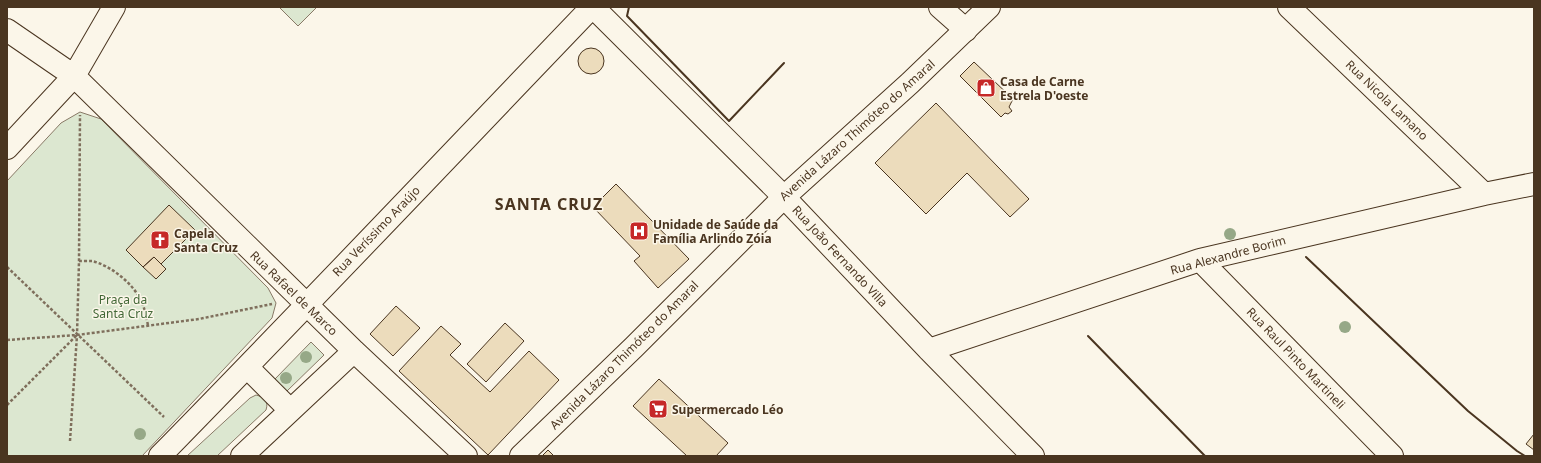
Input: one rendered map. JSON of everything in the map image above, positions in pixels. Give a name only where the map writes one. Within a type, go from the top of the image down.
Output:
[{"type":"street","points":[[7,148],[74,76],[114,7]]},
{"type":"street","name":"Rua João Fernando Villa","points":[[593,7],[784,197],[929,350],[1033,456]]},
{"type":"street","name":"Rua Veríssimo Araújo","points":[[160,456],[247,368],[306,304],[593,7]]},
{"type":"street","points":[[940,7],[966,30]]},
{"type":"street","name":"Avenida Lázaro Thimóteo do Amaral","points":[[521,456],[634,347],[784,197],[966,30],[989,7]]},
{"type":"street","name":"Rua Nicola Lamano","points":[[1290,7],[1484,194]]},
{"type":"street","name":"Rua Rafael de Marco","points":[[7,30],[74,76],[354,351],[466,456]]},
{"type":"street","name":"Rua Alexandre Borim","points":[[929,350],[1200,260],[1484,194],[1534,184]]},
{"type":"street","name":"Rua Raul Pinto Martineli","points":[[1200,260],[1392,456]]},
{"type":"street","points":[[242,456],[354,351]]},
{"type":"street","points":[[247,368],[290,410]]},
{"type":"path","points":[[70,441],[77,334],[80,112]]},
{"type":"path","points":[[79,261],[92,261],[104,266],[133,286],[141,301],[148,325]]},
{"type":"path","points":[[7,267],[166,419]]},
{"type":"path","points":[[7,340],[77,334],[199,319],[276,303]]},
{"type":"path","points":[[7,405],[77,334]]},
{"type":"green space","points":[[279,7],[317,7],[298,26]]},
{"type":"green space","name":"Praça da Santa Cruz","points":[[80,112],[101,119],[268,288],[276,303],[272,318],[142,456],[7,456],[7,181],[61,123]]},
{"type":"green space","points":[[311,342],[324,355],[287,391],[275,379]]},
{"type":"green space","points":[[256,395],[265,400],[267,404],[266,410],[217,456],[187,456],[250,398]]},
{"type":"building","points":[[591,48],[600,52],[604,61],[600,70],[591,74],[582,70],[578,61],[582,52]]},
{"type":"building","name":"Casa de Carne Estrela D'oeste","points":[[974,62],[1013,99],[1009,107],[1012,111],[1008,114],[1005,113],[1001,117],[960,76]]},
{"type":"building","points":[[936,103],[1029,199],[1010,217],[967,173],[926,214],[875,163]]},
{"type":"building","name":"Unidade de Saúde da Família Arlindo Zóia","points":[[616,184],[689,259],[658,288],[634,261],[640,256],[593,207]]},
{"type":"building","name":"Capela Santa Cruz","points":[[169,205],[195,230],[161,264],[154,257],[143,267],[126,250]]},
{"type":"building","points":[[154,257],[166,269],[156,279],[143,267]]},
{"type":"building","points":[[396,306],[420,328],[393,356],[370,334]]},
{"type":"building","points":[[505,323],[524,341],[486,382],[467,364]]},
{"type":"building","points":[[441,326],[461,344],[450,355],[490,392],[529,351],[559,380],[488,455],[399,371]]},
{"type":"building","points":[[659,379],[728,443],[716,456],[687,456],[633,406]]},
{"type":"building","points":[[1534,434],[1534,450],[1526,444]]},
{"type":"building","points":[[548,450],[554,456],[542,456]]},
{"type":"wall","points":[[629,7],[627,16],[729,121],[784,63]]},
{"type":"wall","points":[[1306,257],[1468,411],[1525,456]]},
{"type":"wall","points":[[1088,336],[1205,456]]},
{"type":"place","name":"Casa de Carne Estrela D'oeste","points":[[986,88]]},
{"type":"place","name":"Unidade de Saúde da Família Arlindo Zóia","points":[[639,231]]},
{"type":"place","name":"Capela Santa Cruz","points":[[160,240]]},
{"type":"place","name":"Supermercado Léo","points":[[658,409]]},
{"type":"district","name":"SANTA CRUZ","points":[[549,204]]}]
